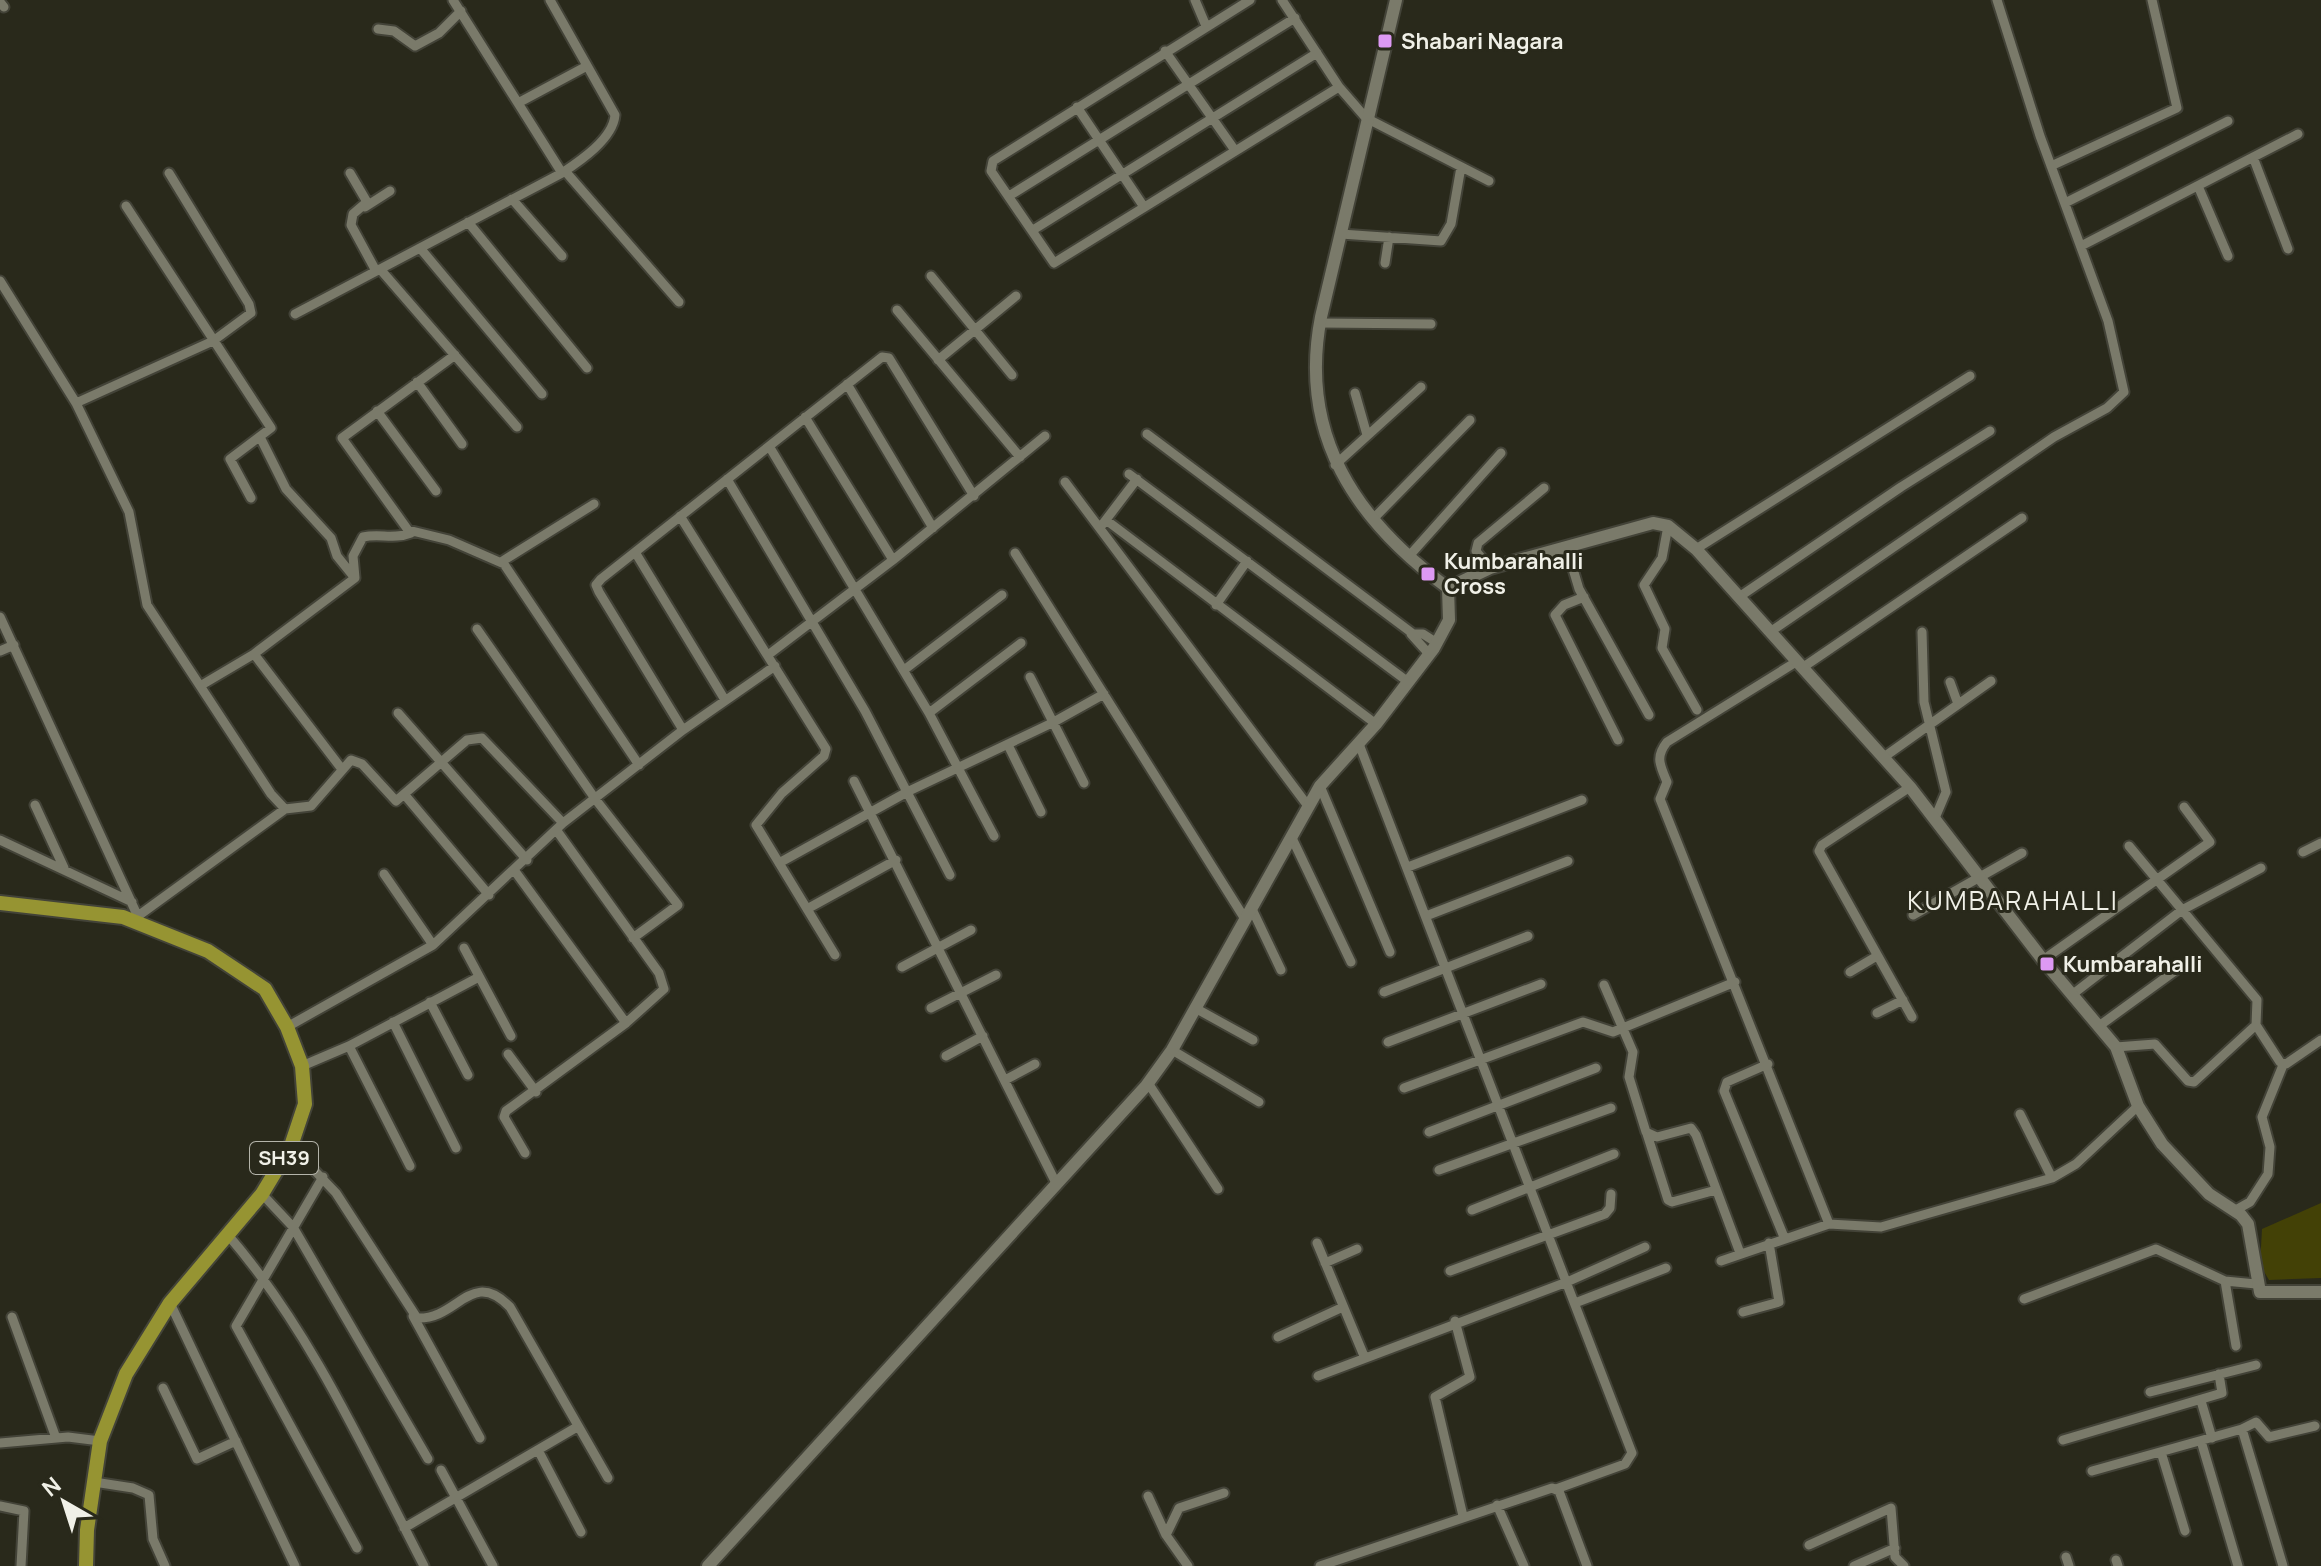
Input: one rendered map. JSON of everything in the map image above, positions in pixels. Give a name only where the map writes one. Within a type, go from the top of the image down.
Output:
[{"type":"main road","name":"SH39","points":[[0,903],[140,920],[208,951],[265,989],[287,1027],[302,1066],[305,1104],[291,1146],[262,1194],[170,1303],[126,1374],[100,1441],[86,1566]]},
{"type":"street","points":[[453,0],[564,172],[679,302]]},
{"type":"street","points":[[295,314],[564,172],[586,156],[615,120],[550,0]]},
{"type":"street","points":[[1195,0],[1206,26]]},
{"type":"street","points":[[1250,0],[993,161],[991,171],[1056,264],[1234,149],[1339,87]]},
{"type":"street","points":[[1282,0],[1339,87],[1366,118],[1489,181]]},
{"type":"street","points":[[708,1566],[1148,1083],[1172,1050],[1320,786],[1376,724],[1433,648],[1449,620],[1448,588],[1410,555],[1375,517],[1335,465],[1323,432],[1313,370],[1320,323],[1396,0]]},
{"type":"street","points":[[1770,632],[2054,437],[2118,400],[2124,392],[2108,321],[2051,166],[1997,0]]},
{"type":"street","points":[[2051,166],[2177,108],[2152,0]]},
{"type":"street","points":[[378,29],[394,31],[415,46],[439,33],[461,11]]},
{"type":"street","points":[[1009,196],[1295,18]]},
{"type":"street","points":[[1165,51],[1234,149]]},
{"type":"street","points":[[1033,230],[1317,53]]},
{"type":"street","points":[[518,103],[587,66]]},
{"type":"street","points":[[1077,107],[1144,207]]},
{"type":"street","points":[[2065,203],[2228,121]]},
{"type":"street","points":[[2081,246],[2298,134]]},
{"type":"street","points":[[2253,157],[2288,249]]},
{"type":"street","points":[[1341,234],[1441,241],[1446,238],[1461,167]]},
{"type":"street","points":[[76,403],[213,341],[246,320],[252,308],[169,173]]},
{"type":"street","points":[[350,173],[367,196],[365,207]]},
{"type":"street","points":[[2198,186],[2228,256]]},
{"type":"street","points":[[390,191],[353,214],[351,225],[378,270],[517,427]]},
{"type":"street","points":[[512,199],[562,256]]},
{"type":"street","points":[[126,206],[271,428],[261,439],[230,459],[251,498]]},
{"type":"street","points":[[468,222],[587,368]]},
{"type":"street","points":[[1385,263],[1389,237]]},
{"type":"street","points":[[420,248],[542,394]]},
{"type":"street","points":[[931,276],[1012,375]]},
{"type":"street","points":[[0,281],[76,403],[129,512],[147,605],[271,794],[285,809]]},
{"type":"street","points":[[938,360],[1016,296]]},
{"type":"street","points":[[897,310],[1020,457]]},
{"type":"street","points":[[1320,323],[1431,324]]},
{"type":"street","points":[[411,533],[342,438],[455,355]]},
{"type":"street","points":[[683,730],[596,585],[635,552],[882,357],[889,358],[974,496]]},
{"type":"street","points":[[1696,549],[1970,376]]},
{"type":"street","points":[[417,382],[462,444]]},
{"type":"street","points":[[847,384],[933,528]]},
{"type":"street","points":[[1335,465],[1421,387]]},
{"type":"street","points":[[1355,393],[1367,435]]},
{"type":"street","points":[[377,411],[436,491]]},
{"type":"street","points":[[805,417],[893,560]]},
{"type":"street","points":[[1375,517],[1470,420]]},
{"type":"street","points":[[1739,597],[1990,431]]},
{"type":"street","points":[[1147,434],[1412,633],[1423,634],[1433,648]]},
{"type":"street","points":[[768,655],[974,496],[1045,436]]},
{"type":"street","points":[[261,439],[286,489],[331,538],[337,556],[355,578]]},
{"type":"street","points":[[769,446],[929,713],[994,836]]},
{"type":"street","points":[[1410,555],[1501,453]]},
{"type":"street","points":[[1103,524],[1133,476],[1407,681]]},
{"type":"street","points":[[727,479],[909,791],[950,875]]},
{"type":"street","points":[[1065,482],[1103,524],[1308,806]]},
{"type":"street","points":[[1490,568],[1476,551],[1478,543],[1544,488]]},
{"type":"street","points":[[501,562],[594,504]]},
{"type":"street","points":[[680,516],[826,752],[782,793],[757,823],[835,955]]},
{"type":"street","points":[[1829,1224],[1768,1064],[1662,805],[1660,799],[1667,782],[1659,751],[1667,742],[1799,665],[2022,518]]},
{"type":"street","points":[[1448,588],[1490,568],[1653,523],[1668,526],[1696,549],[1910,787],[2043,960],[2116,1047],[2138,1106],[2162,1144],[2209,1194],[2248,1224],[2256,1284],[2266,1294],[2321,1292]]},
{"type":"street","points":[[1103,524],[1376,724]]},
{"type":"street","points":[[1668,526],[1662,558],[1644,585],[1665,629],[1662,648],[1697,710]]},
{"type":"street","points":[[355,578],[353,556],[363,537],[373,535],[396,539],[411,533],[449,540],[501,562],[639,765]]},
{"type":"street","points":[[1567,549],[1584,597],[1649,715]]},
{"type":"street","points":[[635,552],[725,700]]},
{"type":"street","points":[[1015,553],[1248,913],[1281,970]]},
{"type":"street","points":[[1216,605],[1247,561]]},
{"type":"street","points":[[200,686],[254,654],[355,578]]},
{"type":"street","points":[[904,670],[1002,595]]},
{"type":"street","points":[[1584,597],[1564,605],[1555,615],[1618,740]]},
{"type":"street","points":[[0,617],[140,920],[285,809],[311,806],[341,768],[356,760],[395,800],[467,740],[482,738],[560,827],[659,973],[664,989],[626,1023],[536,1092],[506,1111],[504,1117],[525,1153]]},
{"type":"street","points":[[477,629],[596,800],[678,905],[633,938]]},
{"type":"street","points":[[1922,632],[1924,702],[1932,723],[1946,792],[1935,818]]},
{"type":"street","points":[[929,713],[1021,643]]},
{"type":"street","points":[[0,651],[14,645]]},
{"type":"street","points":[[254,654],[341,768]]},
{"type":"street","points":[[287,1027],[433,945],[560,827],[683,730],[775,666]]},
{"type":"street","points":[[1030,677],[1084,783]]},
{"type":"street","points":[[1884,757],[1991,681]]},
{"type":"street","points":[[1950,682],[1958,704]]},
{"type":"street","points":[[779,863],[909,791],[1008,745],[1104,694]]},
{"type":"street","points":[[398,713],[527,860]]},
{"type":"street","points":[[1320,1566],[1463,1516],[1556,1489],[1625,1464],[1632,1453],[1359,744]]},
{"type":"street","points":[[1008,745],[1041,812]]},
{"type":"street","points":[[854,781],[1057,1185]]},
{"type":"street","points":[[1320,786],[1390,952]]},
{"type":"street","points":[[1910,787],[1822,845],[1819,851],[1912,1017]]},
{"type":"street","points":[[404,794],[489,895]]},
{"type":"street","points":[[1408,867],[1582,800]]},
{"type":"street","points":[[35,805],[64,868]]},
{"type":"street","points":[[2043,960],[2210,841],[2184,807]]},
{"type":"street","points":[[1291,836],[1351,962]]},
{"type":"street","points":[[0,840],[132,902]]},
{"type":"street","points":[[2303,852],[2321,843]]},
{"type":"street","points":[[2129,846],[2257,1000],[2256,1025],[2283,1065]]},
{"type":"street","points":[[1913,915],[2022,853]]},
{"type":"street","points":[[807,909],[896,860]]},
{"type":"street","points":[[1426,916],[1568,861]]},
{"type":"street","points":[[2073,994],[2182,910],[2261,868]]},
{"type":"street","points":[[514,870],[626,1023]]},
{"type":"street","points":[[384,874],[433,945]]},
{"type":"street","points":[[902,967],[971,930]]},
{"type":"street","points":[[1384,992],[1528,936]]},
{"type":"street","points":[[464,948],[511,1036]]},
{"type":"street","points":[[1850,972],[1877,956]]},
{"type":"street","points":[[2099,1026],[2183,965]]},
{"type":"street","points":[[931,1008],[996,975]]},
{"type":"street","points":[[302,1066],[349,1046],[479,977]]},
{"type":"street","points":[[1404,1088],[1583,1022],[1605,1032],[1623,1027],[1735,982]]},
{"type":"street","points":[[1388,1042],[1541,984]]},
{"type":"street","points":[[1604,985],[1633,1052],[1629,1077],[1668,1200],[1672,1202],[1716,1190]]},
{"type":"street","points":[[1877,1013],[1903,1000]]},
{"type":"street","points":[[430,1002],[468,1075]]},
{"type":"street","points":[[1195,1008],[1253,1040]]},
{"type":"street","points":[[393,1022],[456,1148]]},
{"type":"street","points":[[2116,1047],[2155,1044],[2188,1081],[2194,1082],[2256,1025]]},
{"type":"street","points":[[946,1056],[983,1036]]},
{"type":"street","points":[[2234,1211],[2250,1202],[2268,1174],[2270,1147],[2262,1117],[2283,1065],[2321,1040]]},
{"type":"street","points":[[349,1046],[410,1166]]},
{"type":"street","points":[[1172,1050],[1259,1102]]},
{"type":"street","points":[[508,1054],[536,1092]]},
{"type":"street","points":[[1005,1080],[1035,1064]]},
{"type":"street","points":[[1768,1064],[1727,1082],[1724,1091],[1784,1237]]},
{"type":"street","points":[[1429,1132],[1596,1068]]},
{"type":"street","points":[[1148,1083],[1218,1189]]},
{"type":"street","points":[[1721,1261],[1829,1224],[1881,1227],[2052,1178],[2076,1164],[2138,1106]]},
{"type":"street","points":[[1439,1170],[1611,1108]]},
{"type":"street","points":[[2020,1114],[2052,1178]]},
{"type":"street","points":[[1646,1132],[1657,1137],[1691,1128],[1740,1253]]},
{"type":"street","points":[[291,1146],[323,1177],[411,1313],[480,1438]]},
{"type":"street","points":[[1472,1210],[1614,1154]]},
{"type":"street","points":[[323,1177],[236,1326],[357,1548]]},
{"type":"street","points":[[262,1194],[293,1227],[428,1459]]},
{"type":"street","points":[[1450,1271],[1605,1214],[1610,1208],[1611,1194]]},
{"type":"street","points":[[228,1235],[264,1276],[424,1566]]},
{"type":"street","points":[[1317,1243],[1364,1356]]},
{"type":"street","points":[[1743,1312],[1779,1302],[1769,1243]]},
{"type":"street","points":[[1318,1376],[1455,1321],[1567,1282],[1645,1247]]},
{"type":"street","points":[[1325,1263],[1357,1249]]},
{"type":"street","points":[[2024,1299],[2156,1249],[2225,1281],[2256,1284]]},
{"type":"street","points":[[1575,1303],[1666,1268]]},
{"type":"street","points":[[2225,1281],[2236,1346]]},
{"type":"street","points":[[411,1313],[425,1318],[478,1291],[498,1294],[510,1307],[608,1478]]},
{"type":"street","points":[[170,1303],[295,1566]]},
{"type":"street","points":[[1278,1337],[1343,1307]]},
{"type":"street","points":[[12,1317],[56,1438]]},
{"type":"street","points":[[1455,1321],[1470,1377],[1435,1397],[1463,1516]]},
{"type":"street","points":[[2150,1392],[2256,1365]]},
{"type":"street","points":[[2063,1440],[2222,1393],[2219,1374]]},
{"type":"street","points":[[163,1388],[197,1459],[236,1441]]},
{"type":"street","points":[[2201,1401],[2206,1439],[2238,1566]]},
{"type":"street","points":[[2092,1471],[2242,1429],[2256,1422],[2269,1437],[2315,1426]]},
{"type":"street","points":[[404,1528],[577,1427]]},
{"type":"street","points":[[2242,1429],[2283,1566]]},
{"type":"street","points":[[0,1443],[56,1438],[100,1441]]},
{"type":"street","points":[[538,1450],[581,1532]]},
{"type":"street","points":[[2161,1452],[2185,1531]]},
{"type":"street","points":[[441,1470],[493,1566]]},
{"type":"street","points":[[94,1482],[133,1488],[149,1495],[153,1539],[165,1566]]},
{"type":"street","points":[[1556,1489],[1587,1566]]},
{"type":"street","points":[[1166,1535],[1179,1508],[1224,1493]]},
{"type":"street","points":[[1148,1496],[1166,1535],[1188,1566]]},
{"type":"street","points":[[1497,1505],[1524,1566]]},
{"type":"street","points":[[0,1506],[24,1511],[21,1566]]},
{"type":"street","points":[[1809,1545],[1891,1508],[1895,1553],[1904,1566]]},
{"type":"street","points":[[1854,1566],[1895,1553]]},
{"type":"shaded area","points":[[2321,1203],[2321,1278],[2269,1280],[2260,1265],[2262,1229]]},
{"type":"place","name":"Shabari Nagara","points":[[1385,41]]},
{"type":"place","name":"Kumbarahalli Cross","points":[[1428,574]]},
{"type":"place","name":"Kumbarahalli","points":[[2047,964]]},
{"type":"district","name":"KUMBARAHALLI","points":[[2013,901]]}]
